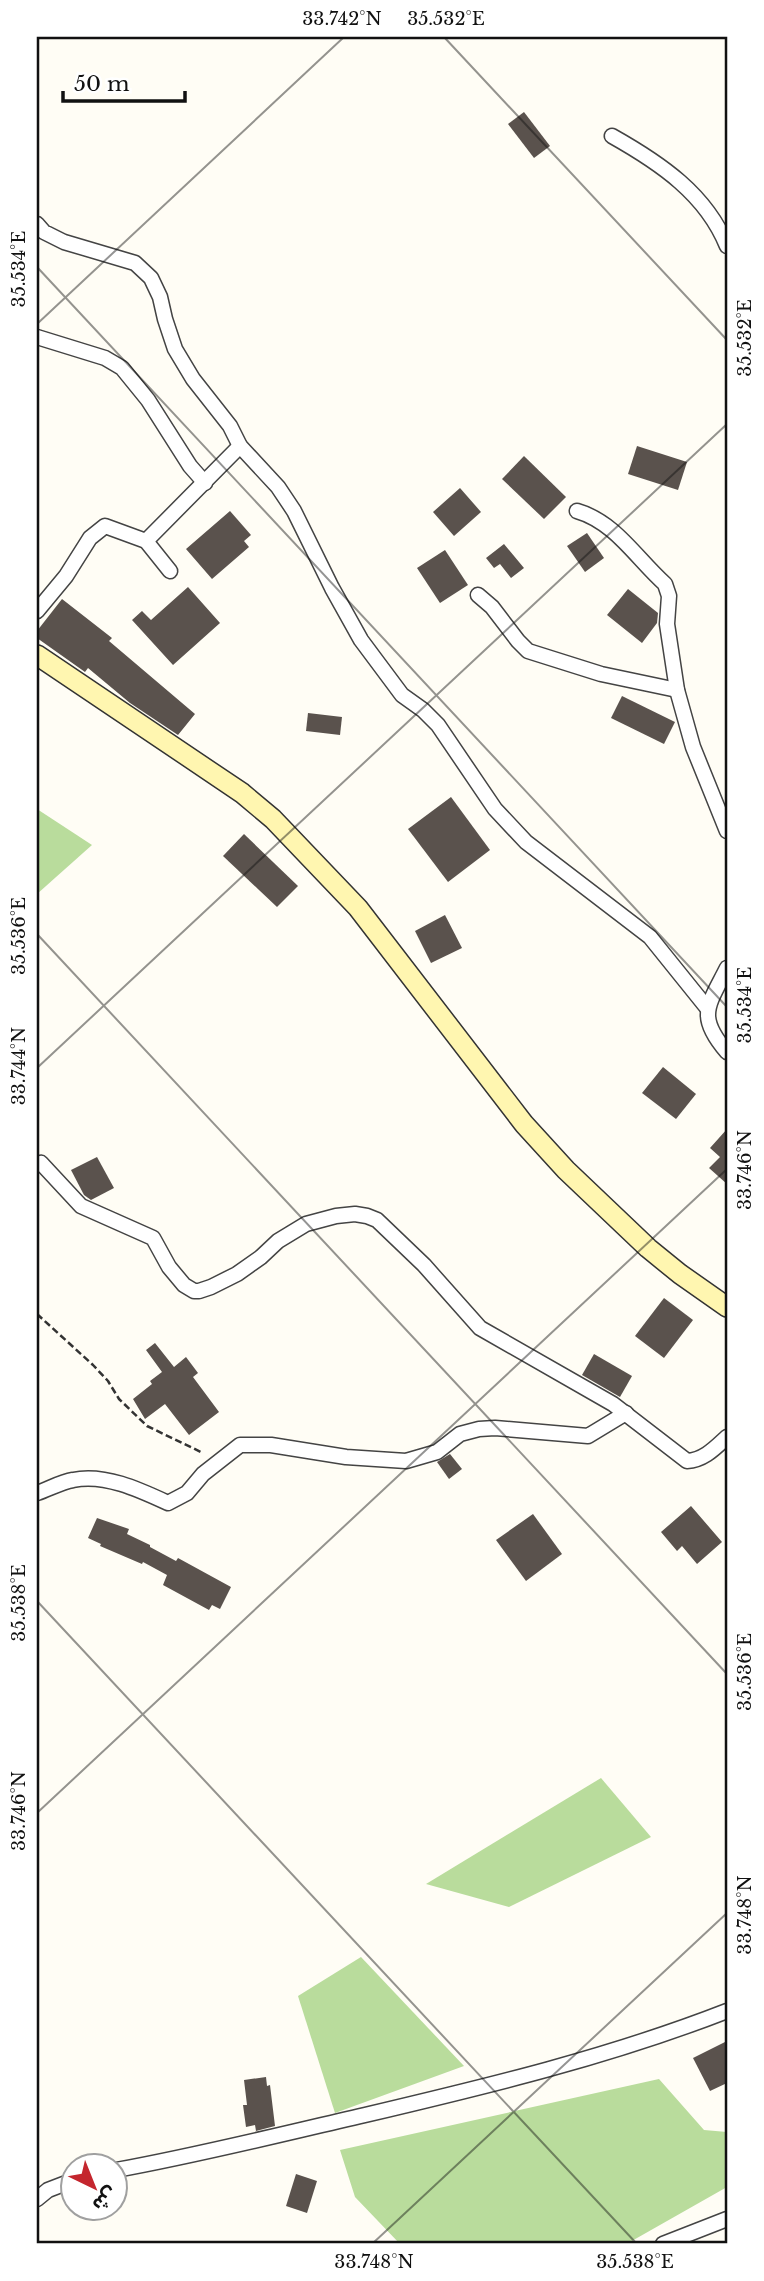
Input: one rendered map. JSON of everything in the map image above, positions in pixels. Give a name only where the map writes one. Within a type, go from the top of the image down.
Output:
[{"type":"main road","points":[[37,655],[75,678],[242,793],[273,819],[358,908],[524,1125],[566,1170],[648,1248],[727,1307]]},
{"type":"street","points":[[612,136],[638,151],[688,188],[707,209],[727,246]]},
{"type":"street","points":[[37,224],[44,232],[64,242],[135,263],[150,278],[160,297],[164,319],[175,349],[193,379],[230,426],[240,446],[278,487],[294,511],[361,640],[402,695],[438,725],[495,809],[526,842],[650,937],[708,1009]]},
{"type":"street","points":[[37,338],[105,358],[122,368],[148,400],[190,466],[205,483]]},
{"type":"street","points":[[146,541],[240,446]]},
{"type":"street","points":[[576,511],[594,516],[607,524],[665,584],[669,596],[667,624],[677,690],[693,747],[727,831]]},
{"type":"street","points":[[37,611],[66,576],[90,538],[105,526],[146,541],[170,571]]},
{"type":"street","points":[[478,594],[528,651],[601,674],[677,690]]},
{"type":"street","points":[[727,968],[708,1009],[709,1028],[727,1052]]},
{"type":"street","points":[[37,1165],[41,1163],[81,1206],[153,1238],[184,1285],[199,1292],[237,1274],[278,1241],[306,1224],[336,1216],[367,1216],[377,1220],[407,1247],[480,1328],[626,1413],[687,1461],[704,1457],[727,1437]]},
{"type":"street","points":[[37,1493],[74,1479],[94,1479],[142,1491],[168,1503],[187,1493],[226,1454],[240,1445],[252,1444],[346,1457],[406,1461],[437,1452],[460,1434],[479,1429],[495,1427],[588,1436],[626,1413]]},
{"type":"street","points":[[130,2167],[277,2136],[530,2075],[579,2062],[727,2011]]},
{"type":"street","points":[[37,2199],[48,2190],[60,2185]]},
{"type":"street","points":[[663,2244],[727,2219]]},
{"type":"path","points":[[37,1314],[93,1364],[119,1399],[147,1426],[204,1454],[226,1454]]},
{"type":"green space","points":[[37,809],[92,845],[37,894]]},
{"type":"green space","points":[[601,1778],[651,1837],[509,1907],[426,1884]]},
{"type":"green space","points":[[361,1957],[464,2066],[335,2113],[298,1996]]},
{"type":"green space","points":[[659,2079],[704,2130],[727,2132],[727,2187],[630,2242],[400,2244],[355,2197],[340,2150]]},
{"type":"building","points":[[524,112],[550,146],[534,158],[508,124]]},
{"type":"building","points":[[637,446],[687,462],[678,490],[628,474]]},
{"type":"building","points":[[524,456],[566,497],[544,519],[502,479]]},
{"type":"building","points":[[460,488],[481,512],[454,536],[433,512]]},
{"type":"building","points":[[230,511],[251,535],[244,541],[249,547],[212,579],[186,549]]},
{"type":"building","points":[[587,533],[604,558],[585,572],[567,546]]},
{"type":"building","points":[[504,544],[524,568],[511,578],[500,564],[494,568],[486,558]]},
{"type":"building","points":[[445,550],[468,585],[440,603],[417,568]]},
{"type":"building","points":[[188,587],[220,623],[173,665],[132,620],[142,611],[151,620]]},
{"type":"building","points":[[628,589],[658,613],[657,623],[642,643],[607,615]]},
{"type":"building","points":[[62,599],[112,638],[109,641],[195,714],[178,735],[130,703],[88,668],[85,672],[37,638],[37,631]]},
{"type":"building","points":[[622,696],[675,722],[664,744],[611,718]]},
{"type":"building","points":[[308,713],[342,717],[340,735],[306,731]]},
{"type":"building","points":[[451,797],[490,850],[448,882],[408,829]]},
{"type":"building","points":[[244,834],[298,886],[277,907],[223,856]]},
{"type":"building","points":[[445,915],[462,948],[431,963],[415,931]]},
{"type":"building","points":[[663,1067],[696,1094],[676,1119],[642,1093]]},
{"type":"building","points":[[727,1129],[727,1184],[709,1168],[720,1157],[710,1148]]},
{"type":"building","points":[[97,1157],[114,1188],[91,1200],[84,1195],[71,1170]]},
{"type":"building","points":[[664,1298],[693,1320],[664,1358],[635,1336]]},
{"type":"building","points":[[155,1343],[174,1367],[186,1357],[198,1373],[193,1377],[219,1412],[189,1435],[165,1404],[145,1419],[133,1399],[162,1372],[146,1350]]},
{"type":"building","points":[[594,1354],[632,1376],[620,1397],[582,1375]]},
{"type":"building","points":[[450,1454],[462,1469],[449,1479],[437,1462]]},
{"type":"building","points":[[691,1506],[722,1542],[697,1564],[682,1546],[677,1551],[661,1532]]},
{"type":"building","points":[[533,1514],[562,1554],[526,1581],[496,1540]]},
{"type":"building","points":[[97,1518],[129,1529],[127,1534],[231,1587],[220,1609],[212,1605],[209,1610],[163,1585],[167,1575],[143,1562],[142,1564],[100,1546],[101,1544],[88,1538]]},
{"type":"building","points":[[727,2041],[727,2083],[710,2091],[693,2058]]},
{"type":"building","points":[[266,2077],[267,2086],[270,2085],[275,2126],[256,2131],[255,2125],[246,2127],[244,2080]]},
{"type":"building","points":[[296,2174],[317,2181],[307,2213],[286,2206]]}]
